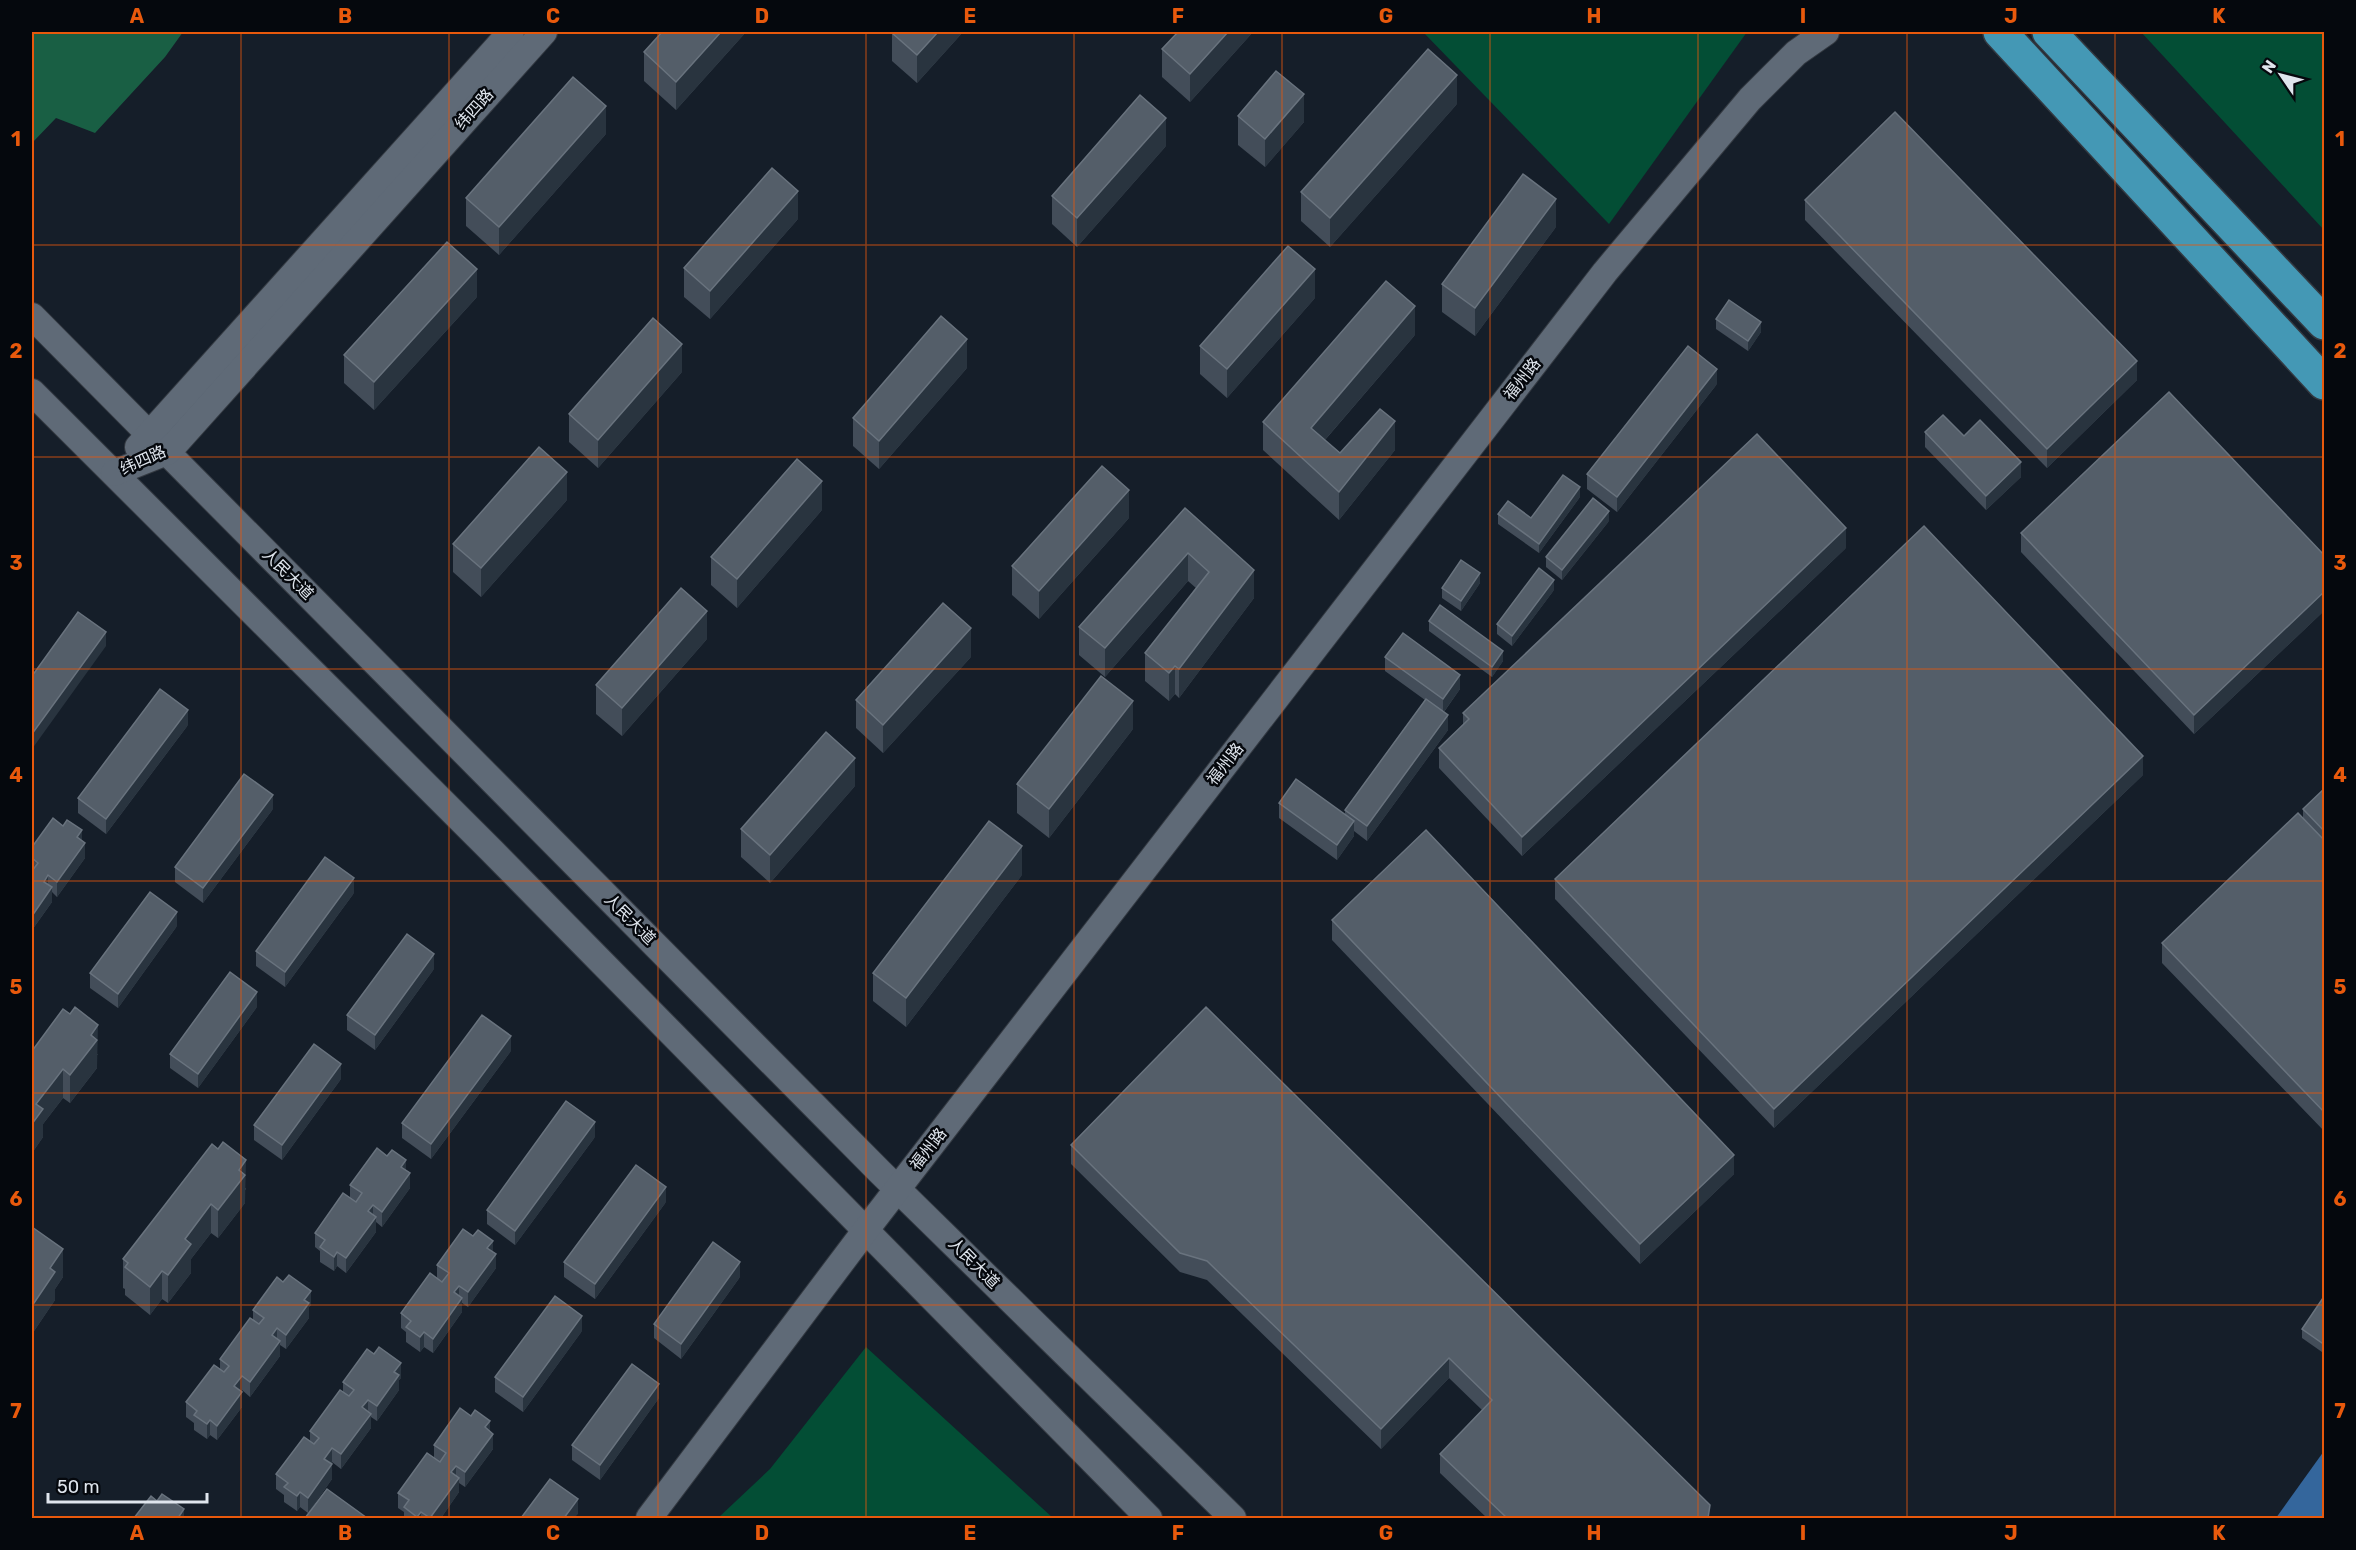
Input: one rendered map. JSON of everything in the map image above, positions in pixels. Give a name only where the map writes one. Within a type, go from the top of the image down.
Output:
[{"type":"highway","points":[[2000,32],[2325,384]]},
{"type":"highway","points":[[2049,32],[2325,324]]},
{"type":"street","name":"纬四路","points":[[158,443],[511,32]]},
{"type":"street","name":"纬四路","points":[[114,473],[158,443],[544,32]]},
{"type":"street","name":"福州路","points":[[649,1518],[897,1188],[1605,272],[1750,99],[1796,53],[1826,32]]},
{"type":"street","name":"人民大道","points":[[32,316],[897,1188],[1233,1518]]},
{"type":"street","points":[[32,392],[492,851],[1149,1518]]},
{"type":"green space","points":[[32,32],[183,32],[165,57],[95,133],[56,118],[32,143]]},
{"type":"green space","points":[[1423,32],[1747,32],[1609,224]]},
{"type":"green space","points":[[2141,32],[2324,32],[2324,230]]},
{"type":"green space","points":[[866,1347],[1053,1518],[718,1518],[770,1469]]},
{"type":"water","points":[[2324,1451],[2324,1518],[2276,1518]]},
{"type":"building","points":[[662,32],[721,32],[676,82],[644,52]]},
{"type":"building","points":[[893,32],[938,32],[917,55]]},
{"type":"building","points":[[1178,32],[1228,32],[1190,74],[1162,49]]},
{"type":"building","points":[[1428,49],[1457,75],[1330,218],[1301,192]]},
{"type":"building","points":[[1276,71],[1304,94],[1265,139],[1238,116]]},
{"type":"building","points":[[573,77],[606,106],[499,227],[466,198]]},
{"type":"building","points":[[1140,95],[1166,118],[1077,218],[1052,196]]},
{"type":"building","points":[[1895,112],[2137,361],[2047,449],[1805,200]]},
{"type":"building","points":[[772,168],[798,191],[710,291],[684,268]]},
{"type":"building","points":[[1523,174],[1556,199],[1475,308],[1442,284]]},
{"type":"building","points":[[447,242],[477,269],[374,382],[344,355]]},
{"type":"building","points":[[1288,246],[1315,269],[1227,369],[1200,346]]},
{"type":"building","points":[[1386,281],[1415,306],[1311,428],[1340,453],[1380,409],[1395,421],[1339,492],[1263,422]]},
{"type":"building","points":[[1729,300],[1761,322],[1748,341],[1716,319]]},
{"type":"building","points":[[941,316],[967,339],[879,441],[853,418]]},
{"type":"building","points":[[653,318],[682,344],[598,440],[569,414]]},
{"type":"building","points":[[1688,346],[1717,369],[1617,497],[1587,474]]},
{"type":"building","points":[[2169,392],[2325,556],[2325,591],[2194,715],[2021,533]]},
{"type":"building","points":[[1943,415],[1964,436],[1980,420],[2021,462],[1986,496],[1925,432]]},
{"type":"building","points":[[1757,434],[1846,528],[1522,837],[1439,748],[1469,719],[1463,713]]},
{"type":"building","points":[[539,447],[567,472],[481,568],[453,544]]},
{"type":"building","points":[[797,459],[822,481],[737,579],[711,557]]},
{"type":"building","points":[[1102,466],[1129,490],[1039,591],[1012,566]]},
{"type":"building","points":[[1563,475],[1580,487],[1539,544],[1498,514],[1508,501],[1531,518]]},
{"type":"building","points":[[1593,498],[1609,511],[1562,570],[1546,557]]},
{"type":"building","points":[[1185,508],[1254,570],[1179,669],[1175,666],[1169,673],[1145,653],[1209,572],[1188,553],[1105,648],[1079,627]]},
{"type":"building","points":[[1924,526],[2143,756],[1774,1109],[1555,879]]},
{"type":"building","points":[[1461,560],[1480,573],[1461,601],[1442,588]]},
{"type":"building","points":[[1539,568],[1554,580],[1512,636],[1497,624]]},
{"type":"building","points":[[681,588],[707,611],[622,708],[596,685]]},
{"type":"building","points":[[943,603],[971,628],[883,725],[856,700]]},
{"type":"building","points":[[1440,605],[1503,651],[1492,667],[1429,621]]},
{"type":"building","points":[[78,612],[106,632],[32,734],[32,676]]},
{"type":"building","points":[[1403,633],[1460,675],[1443,699],[1385,657]]},
{"type":"building","points":[[1101,676],[1133,701],[1049,809],[1017,784]]},
{"type":"building","points":[[160,689],[188,710],[106,819],[78,798]]},
{"type":"building","points":[[1426,699],[1448,715],[1367,826],[1345,810]]},
{"type":"building","points":[[826,732],[855,758],[770,855],[741,829]]},
{"type":"building","points":[[244,774],[273,795],[203,888],[175,867]]},
{"type":"building","points":[[1296,779],[1354,821],[1337,845],[1279,803]]},
{"type":"building","points":[[2325,788],[2325,832],[2303,809]]},
{"type":"building","points":[[2298,813],[2325,841],[2325,1113],[2162,943]]},
{"type":"building","points":[[53,818],[63,826],[67,820],[82,830],[77,837],[85,843],[57,882],[48,875],[44,882],[52,887],[32,916],[32,871],[38,863],[32,858],[32,847]]},
{"type":"building","points":[[989,821],[1022,846],[906,998],[873,973]]},
{"type":"building","points":[[1426,830],[1734,1155],[1640,1244],[1332,920]]},
{"type":"building","points":[[325,857],[354,878],[285,972],[256,951]]},
{"type":"building","points":[[150,892],[177,912],[118,994],[90,973]]},
{"type":"building","points":[[407,934],[434,954],[375,1035],[347,1015]]},
{"type":"building","points":[[230,972],[257,992],[198,1074],[170,1054]]},
{"type":"building","points":[[75,1007],[98,1025],[91,1035],[97,1040],[70,1075],[63,1069],[36,1104],[43,1109],[32,1124],[32,1051],[63,1009],[70,1014]]},
{"type":"building","points":[[1206,1007],[1710,1505],[1708,1518],[1507,1518],[1440,1454],[1492,1400],[1449,1358],[1381,1429],[1207,1261],[1180,1253],[1071,1145]]},
{"type":"building","points":[[482,1015],[511,1036],[431,1144],[402,1123]]},
{"type":"building","points":[[314,1044],[341,1064],[282,1145],[254,1125]]},
{"type":"building","points":[[566,1101],[595,1122],[515,1231],[487,1210]]},
{"type":"building","points":[[223,1142],[246,1160],[239,1170],[245,1175],[218,1210],[211,1204],[185,1239],[191,1244],[168,1275],[162,1271],[150,1287],[125,1267],[128,1263],[123,1259],[212,1144],[218,1149]]},
{"type":"building","points":[[377,1148],[387,1156],[392,1150],[406,1160],[401,1167],[410,1173],[382,1212],[373,1205],[368,1211],[376,1217],[346,1258],[337,1252],[334,1257],[320,1247],[325,1240],[315,1233],[343,1193],[356,1202],[362,1193],[350,1185]]},
{"type":"building","points":[[636,1165],[666,1187],[595,1284],[564,1262]]},
{"type":"building","points":[[32,1227],[63,1249],[50,1268],[55,1272],[32,1306]]},
{"type":"building","points":[[463,1229],[473,1236],[478,1230],[493,1241],[487,1248],[496,1254],[468,1292],[459,1286],[454,1292],[462,1298],[433,1339],[424,1332],[420,1337],[406,1327],[411,1321],[401,1313],[430,1273],[442,1282],[449,1273],[437,1265]]},
{"type":"building","points":[[713,1242],[740,1262],[681,1344],[654,1324]]},
{"type":"building","points":[[289,1275],[311,1291],[304,1300],[309,1303],[286,1335],[277,1328],[272,1335],[280,1341],[250,1382],[242,1376],[234,1386],[242,1392],[217,1426],[210,1420],[207,1424],[194,1415],[197,1411],[186,1402],[214,1365],[224,1372],[229,1366],[220,1359],[250,1318],[259,1324],[264,1318],[253,1310],[277,1277],[283,1282]]},
{"type":"building","points":[[2325,1295],[2325,1339],[2322,1343],[2302,1329]]},
{"type":"building","points":[[555,1296],[582,1316],[523,1397],[495,1377]]},
{"type":"building","points":[[379,1347],[401,1363],[394,1372],[399,1375],[377,1406],[368,1400],[362,1407],[371,1414],[341,1454],[332,1448],[324,1459],[332,1464],[308,1498],[300,1492],[297,1496],[284,1487],[288,1483],[276,1474],[304,1437],[314,1444],[319,1438],[310,1431],[340,1390],[349,1396],[354,1390],[343,1382],[367,1349],[374,1354]]},
{"type":"building","points":[[632,1364],[659,1384],[600,1465],[572,1445]]},
{"type":"building","points":[[460,1408],[471,1416],[475,1410],[490,1421],[485,1427],[493,1434],[465,1472],[456,1466],[451,1472],[459,1478],[430,1518],[421,1512],[417,1517],[404,1507],[409,1500],[398,1493],[427,1453],[440,1462],[446,1453],[434,1445]]},
{"type":"building","points":[[550,1479],[578,1499],[564,1518],[521,1518]]},
{"type":"building","points":[[327,1489],[367,1518],[305,1518]]},
{"type":"building","points":[[162,1494],[184,1509],[178,1518],[134,1518],[151,1496],[157,1501]]}]
